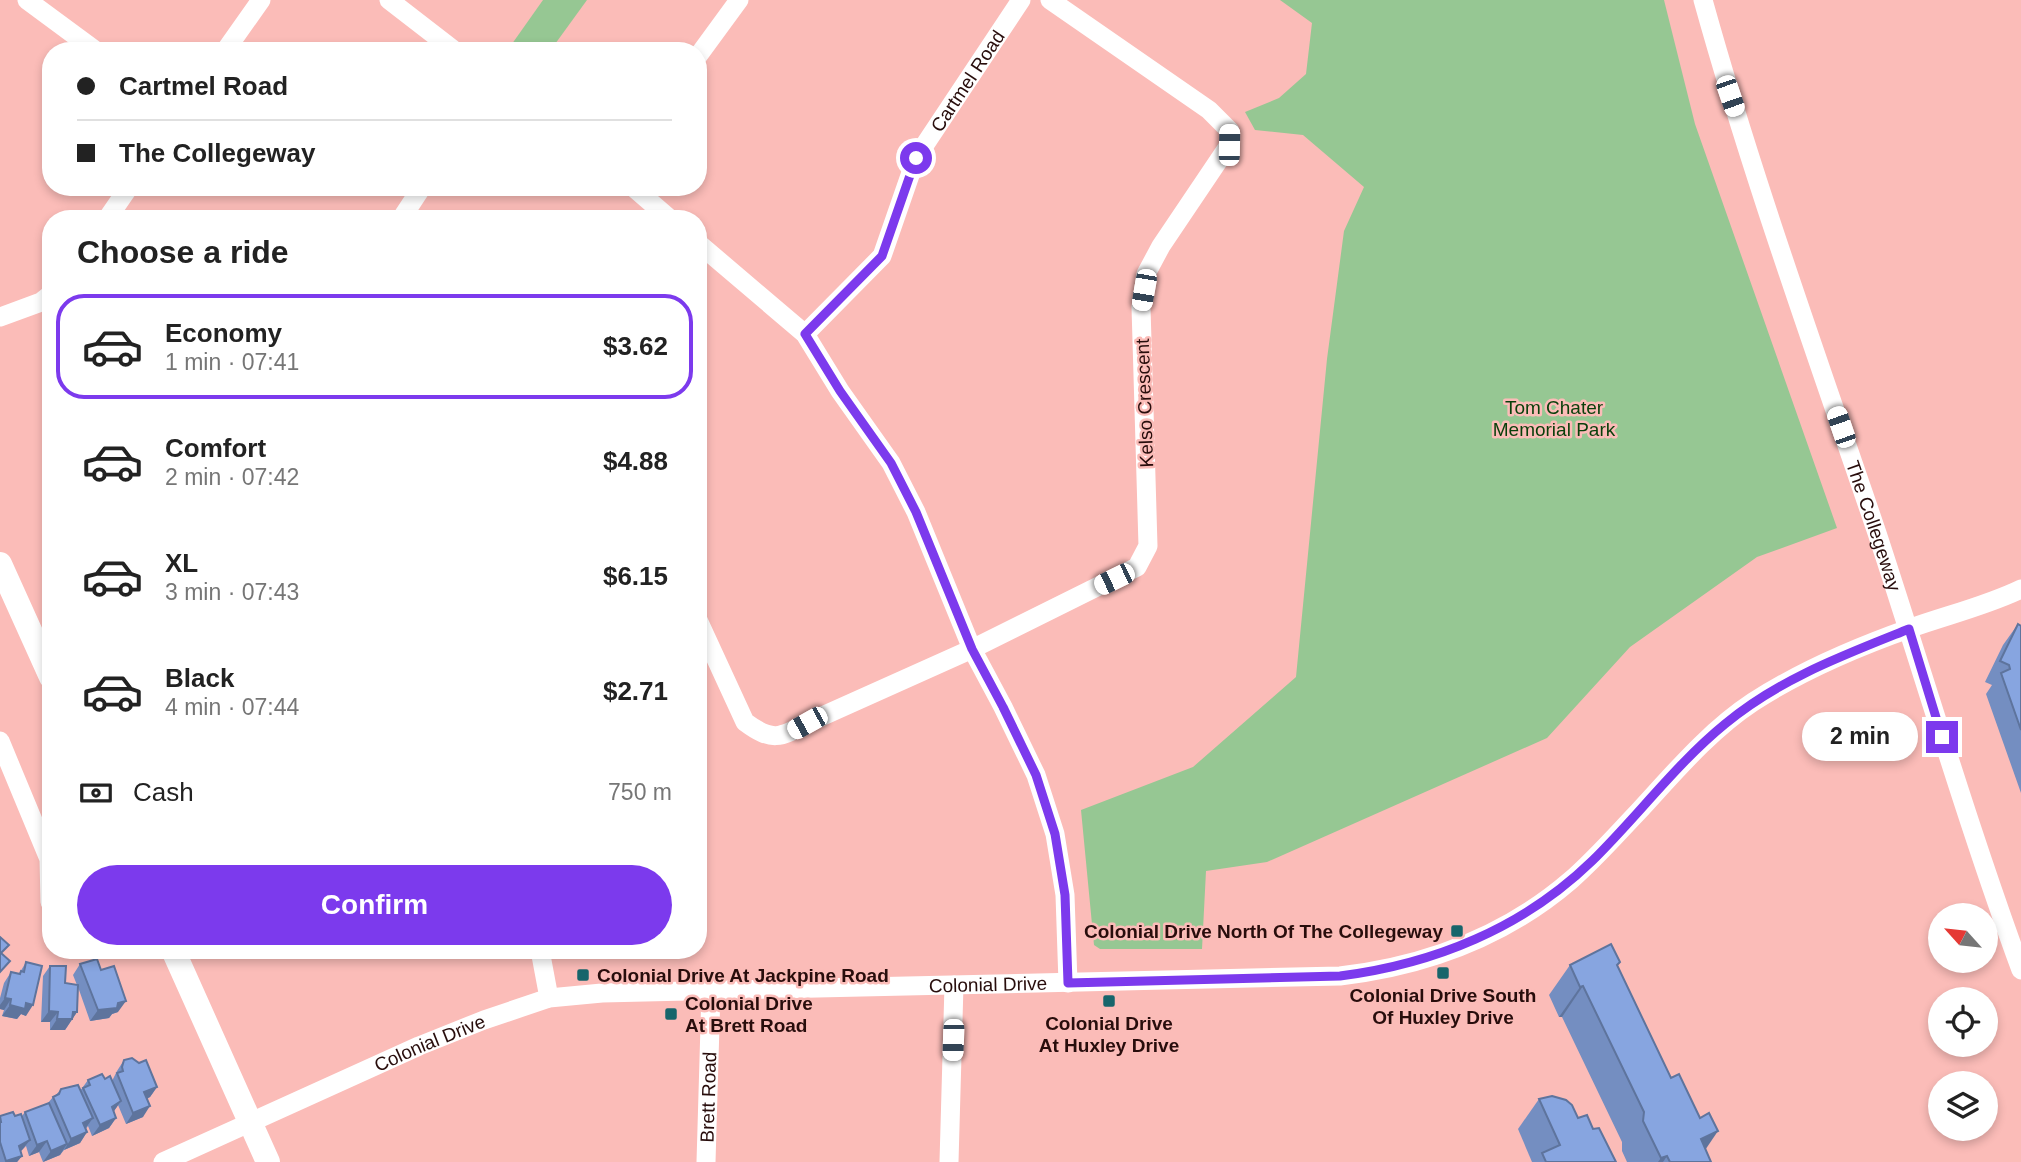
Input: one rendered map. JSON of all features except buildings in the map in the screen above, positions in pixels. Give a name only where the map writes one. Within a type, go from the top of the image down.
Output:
[{"type":"main road","points":[[0,564],[42,657]]},
{"type":"main road","points":[[177,959],[268,1162]]},
{"type":"street","points":[[27,0],[84,42]]},
{"type":"street","points":[[231,42],[261,0]]},
{"type":"street","points":[[389,0],[443,42]]},
{"type":"street","points":[[707,44],[739,0]]},
{"type":"street","name":"Cartmel Road","points":[[805,334],[882,256],[916,158],[1021,0]]},
{"type":"street","name":"Kelso Crescent","points":[[707,640],[745,722],[760,733],[782,736],[972,649],[1137,567],[1143,556],[1148,546],[1141,307],[1146,274],[1161,246],[1229,145],[1230,131],[1209,110],[1050,0]]},
{"type":"street","name":"The Collegeway","points":[[1703,0],[1730,96],[1909,629],[1983,866],[2021,970]]},
{"type":"street","points":[[644,196],[660,210]]},
{"type":"street","points":[[707,251],[805,334],[840,391],[891,463],[916,512],[972,649],[1036,775],[1055,834],[1065,895],[1068,983]]},
{"type":"street","points":[[0,317],[42,301]]},
{"type":"street","name":"Colonial Drive","points":[[163,1162],[430,1042],[550,998],[602,993],[1340,976],[1370,973],[1413,963],[1494,932],[1569,881],[1592,861],[1699,746],[1750,704],[1808,671],[1909,629],[2021,589]]},
{"type":"street","points":[[0,741],[42,842]]},
{"type":"street","points":[[542,959],[550,998]]},
{"type":"street","points":[[950,1162],[954,985]]},
{"type":"street","name":"Brett Road","points":[[706,1162],[711,991]]},
{"type":"green space","points":[[543,0],[587,0],[557,42],[513,42]]},
{"type":"green space","name":"Tom Chater Memorial Park","points":[[1280,0],[1664,0],[1695,124],[1837,528],[1757,557],[1630,647],[1547,738],[1267,862],[1206,871],[1202,949],[1100,949],[1094,945],[1081,810],[1193,767],[1296,677],[1327,359],[1344,231],[1364,187],[1303,135],[1255,130],[1245,112],[1279,98],[1306,74],[1312,23]]},
{"type":"place","name":"Colonial Drive North Of The Collegeway","points":[[1457,931]]},
{"type":"place","name":"Colonial Drive South Of Huxley Drive","points":[[1443,973]]},
{"type":"place","name":"Colonial Drive At Jackpine Road","points":[[583,975]]},
{"type":"place","name":"Colonial Drive At Huxley Drive","points":[[1109,1001]]},
{"type":"place","name":"Colonial Drive At Brett Road","points":[[671,1014]]},
{"type":"route","points":[[916,158],[882,256],[805,334],[840,391],[891,463],[916,512],[972,649],[1036,775],[1055,834],[1065,895],[1068,983],[1340,976],[1370,973],[1413,963],[1454,949],[1494,932],[1546,900],[1569,881],[1592,861],[1699,746],[1750,704],[1808,671],[1909,629],[1942,737]]}]
